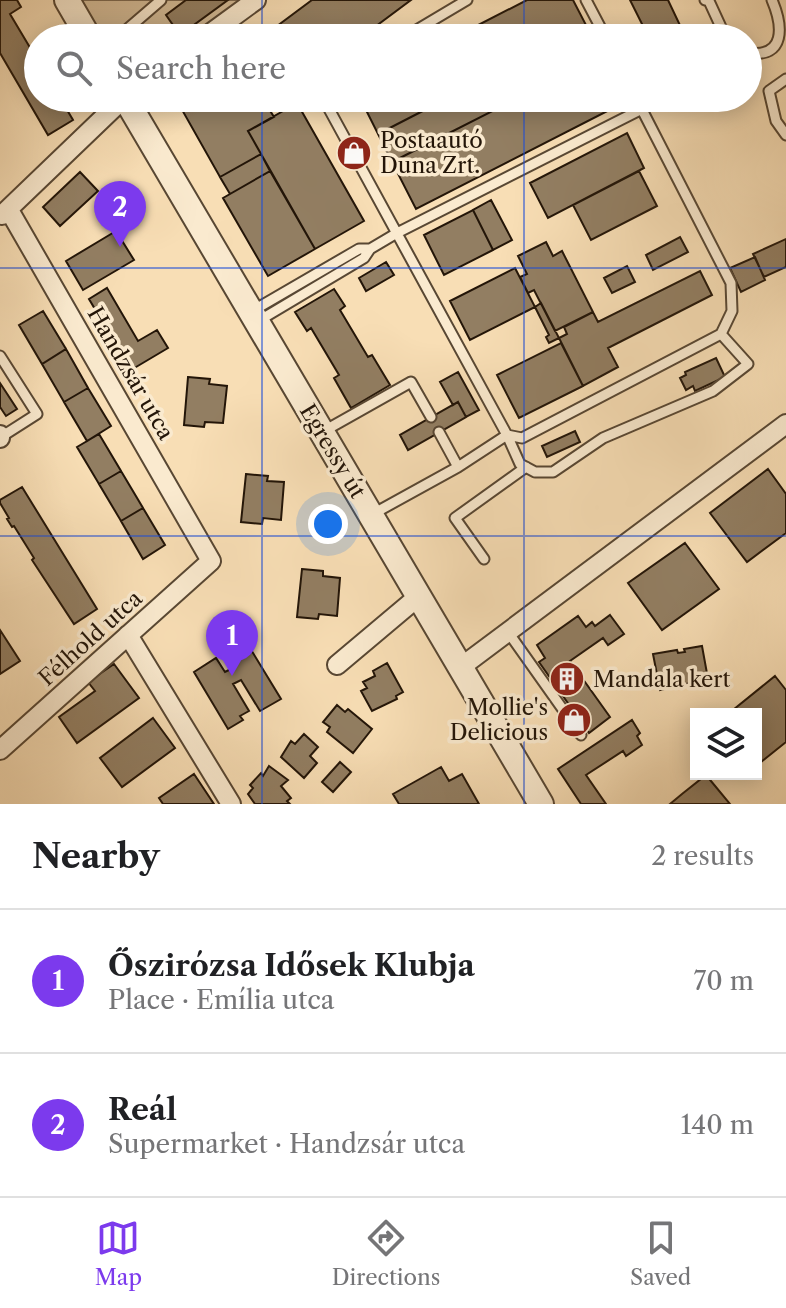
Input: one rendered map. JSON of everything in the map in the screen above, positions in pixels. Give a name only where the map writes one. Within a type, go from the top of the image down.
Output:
[{"type":"street","points":[[67,0],[81,24]]},
{"type":"street","points":[[223,24],[256,0]]},
{"type":"street","points":[[4,213],[109,112]]},
{"type":"street","name":"Egressy út","points":[[132,112],[541,804]]},
{"type":"street","name":"Handzsár utca","points":[[4,213],[211,561]]},
{"type":"street","points":[[461,667],[786,424]]},
{"type":"street","name":"Félhold utca","points":[[0,750],[211,561]]},
{"type":"street","points":[[337,665],[419,596]]},
{"type":"street","points":[[128,635],[231,804]]},
{"type":"lane","points":[[133,24],[161,0]]},
{"type":"lane","points":[[427,24],[467,0]]},
{"type":"lane","points":[[586,0],[599,24]]},
{"type":"lane","points":[[705,0],[709,1],[720,24]]},
{"type":"lane","points":[[762,54],[773,49],[779,38],[781,20],[772,0]]},
{"type":"lane","points":[[786,79],[769,91],[776,121],[786,135]]},
{"type":"lane","points":[[331,112],[520,464],[535,472],[553,472],[603,438],[713,391],[748,364],[721,334]]},
{"type":"lane","points":[[254,317],[364,258],[370,249],[397,233],[636,112]]},
{"type":"lane","points":[[371,515],[458,467],[507,435],[522,438],[721,334],[732,311],[731,283],[644,112]]},
{"type":"lane","points":[[0,356],[37,414],[0,436]]},
{"type":"lane","points":[[322,432],[411,382],[431,417]]},
{"type":"lane","points":[[439,432],[458,467]]},
{"type":"lane","points":[[484,559],[455,518],[526,467]]},
{"type":"lane","points":[[508,632],[581,735]]},
{"type":"shaded area","points":[[67,0],[256,0],[223,24],[81,24]]},
{"type":"building","points":[[0,0],[17,0],[21,7],[10,14],[24,38],[24,94],[0,53]]},
{"type":"building","points":[[186,0],[228,0],[195,24],[172,24],[166,15]]},
{"type":"building","points":[[312,0],[411,0],[379,24],[280,24]]},
{"type":"building","points":[[527,0],[573,0],[585,24],[480,24]]},
{"type":"building","points":[[630,0],[668,0],[679,24],[642,24]]},
{"type":"building","points":[[35,112],[68,112],[73,120],[48,135]]},
{"type":"building","points":[[183,112],[271,112],[274,117],[248,131],[261,154],[220,177]]},
{"type":"building","points":[[281,112],[302,112],[364,221],[315,249],[248,131]]},
{"type":"building","points":[[367,112],[421,112],[378,134]]},
{"type":"building","points":[[421,112],[490,112],[392,162],[378,134]]},
{"type":"building","points":[[490,112],[605,112],[416,209],[392,162]]},
{"type":"building","points":[[627,133],[644,168],[548,218],[530,183]]},
{"type":"building","points":[[261,154],[270,171],[230,194],[220,177]]},
{"type":"building","points":[[270,171],[315,249],[268,276],[223,198]]},
{"type":"building","points":[[639,171],[657,206],[591,240],[573,205]]},
{"type":"building","points":[[80,172],[98,191],[60,226],[43,207]]},
{"type":"building","points":[[491,200],[512,240],[493,250],[473,210]]},
{"type":"building","points":[[473,210],[493,250],[444,275],[424,235]]},
{"type":"building","points":[[116,231],[134,260],[83,290],[66,261]]},
{"type":"building","points":[[680,237],[688,252],[653,270],[646,255]]},
{"type":"building","points":[[786,239],[786,267],[764,277],[753,254]]},
{"type":"building","points":[[546,242],[553,256],[562,251],[593,312],[555,331],[534,290],[528,293],[520,277],[527,274],[518,256]]},
{"type":"building","points":[[755,257],[765,280],[741,292],[730,268]]},
{"type":"building","points":[[386,262],[394,275],[366,291],[359,278]]},
{"type":"building","points":[[627,266],[635,282],[612,293],[604,278]]},
{"type":"building","points":[[515,268],[535,307],[470,340],[450,301]]},
{"type":"building","points":[[700,271],[712,295],[608,348],[618,367],[583,386],[559,338],[567,334],[564,327],[593,312],[598,322]]},
{"type":"building","points":[[107,288],[138,341],[157,330],[168,348],[131,370],[89,299]]},
{"type":"building","points":[[334,289],[345,306],[340,310],[368,357],[372,355],[390,385],[351,408],[334,378],[339,375],[311,328],[307,331],[295,312]]},
{"type":"building","points":[[541,303],[559,338],[549,343],[546,337],[549,335],[535,307]]},
{"type":"building","points":[[43,311],[66,349],[42,364],[19,325]]},
{"type":"building","points":[[561,343],[583,386],[519,418],[497,375]]},
{"type":"building","points":[[66,349],[88,388],[64,402],[42,364]]},
{"type":"building","points":[[716,358],[725,377],[695,391],[693,386],[686,390],[680,378],[686,375],[685,372]]},
{"type":"building","points":[[458,372],[479,410],[466,417],[458,402],[453,405],[440,382]]},
{"type":"building","points":[[188,377],[210,379],[209,384],[227,386],[223,423],[205,422],[204,427],[184,425]]},
{"type":"building","points":[[0,383],[17,409],[6,416],[0,407]]},
{"type":"building","points":[[88,388],[111,426],[87,441],[64,402]]},
{"type":"building","points":[[458,402],[466,417],[408,450],[400,435]]},
{"type":"building","points":[[575,431],[580,442],[547,457],[542,446]]},
{"type":"building","points":[[99,434],[121,471],[99,484],[77,447]]},
{"type":"building","points":[[768,469],[786,494],[786,533],[747,562],[710,513]]},
{"type":"building","points":[[121,471],[143,508],[121,521],[99,484]]},
{"type":"building","points":[[246,474],[268,476],[267,481],[284,482],[281,520],[263,518],[262,524],[241,522]]},
{"type":"building","points":[[22,487],[97,609],[74,624],[32,560],[34,558],[7,519],[0,503],[0,500]]},
{"type":"building","points":[[143,508],[165,545],[143,559],[121,521]]},
{"type":"building","points":[[685,543],[719,589],[662,630],[628,583]]},
{"type":"building","points":[[302,569],[323,571],[323,576],[340,578],[337,616],[319,614],[318,619],[297,617]]},
{"type":"building","name":"Mandala kert","points":[[610,615],[624,634],[608,645],[603,638],[570,661],[610,717],[589,733],[539,662],[545,658],[537,645],[578,616],[586,627],[592,622],[595,626]]},
{"type":"building","points":[[236,625],[281,699],[260,711],[241,680],[233,684],[249,711],[240,716],[243,720],[228,729],[194,672],[216,658],[225,672],[233,668],[215,639]]},
{"type":"building","points":[[0,630],[20,661],[0,674]]},
{"type":"building","points":[[702,646],[708,679],[660,690],[653,654],[677,650],[678,653],[685,652],[684,649]]},
{"type":"building","points":[[387,663],[403,692],[396,696],[397,699],[372,711],[361,691],[367,688],[363,682],[375,676],[373,671]]},
{"type":"building","points":[[114,664],[139,698],[77,743],[59,717],[95,691],[88,682]]},
{"type":"building","points":[[775,676],[786,690],[786,742],[762,761],[762,708],[735,708]]},
{"type":"building","points":[[337,705],[345,712],[348,709],[372,729],[353,753],[327,732],[330,727],[323,722]]},
{"type":"building","points":[[153,718],[175,748],[122,787],[100,758]]},
{"type":"building","name":"Mandala kert","points":[[632,720],[640,733],[637,736],[642,745],[626,756],[623,751],[586,775],[606,804],[581,804],[558,769]]},
{"type":"building","points":[[304,734],[318,747],[310,756],[317,763],[304,778],[281,757],[291,741],[295,744]]},
{"type":"building","points":[[340,762],[351,772],[333,792],[322,782]]},
{"type":"building","points":[[269,766],[288,780],[281,786],[291,798],[287,801],[290,804],[255,804],[248,794],[253,788],[250,785],[261,773],[263,776]]},
{"type":"building","points":[[441,767],[449,781],[462,774],[479,804],[399,804],[393,794]]},
{"type":"building","points":[[194,774],[214,804],[163,804],[159,798]]},
{"type":"building","points":[[700,780],[710,780],[730,804],[670,804]]},
{"type":"place","name":"Postaautó Duna Zrt.","points":[[354,153]]},
{"type":"place","name":"Reál","points":[[120,247]]},
{"type":"place","name":"Őszirózsa Idősek Klubja","points":[[232,676]]},
{"type":"place","name":"Mandala kert","points":[[567,679]]},
{"type":"place","name":"Mollie's Delicious","points":[[574,720]]}]
